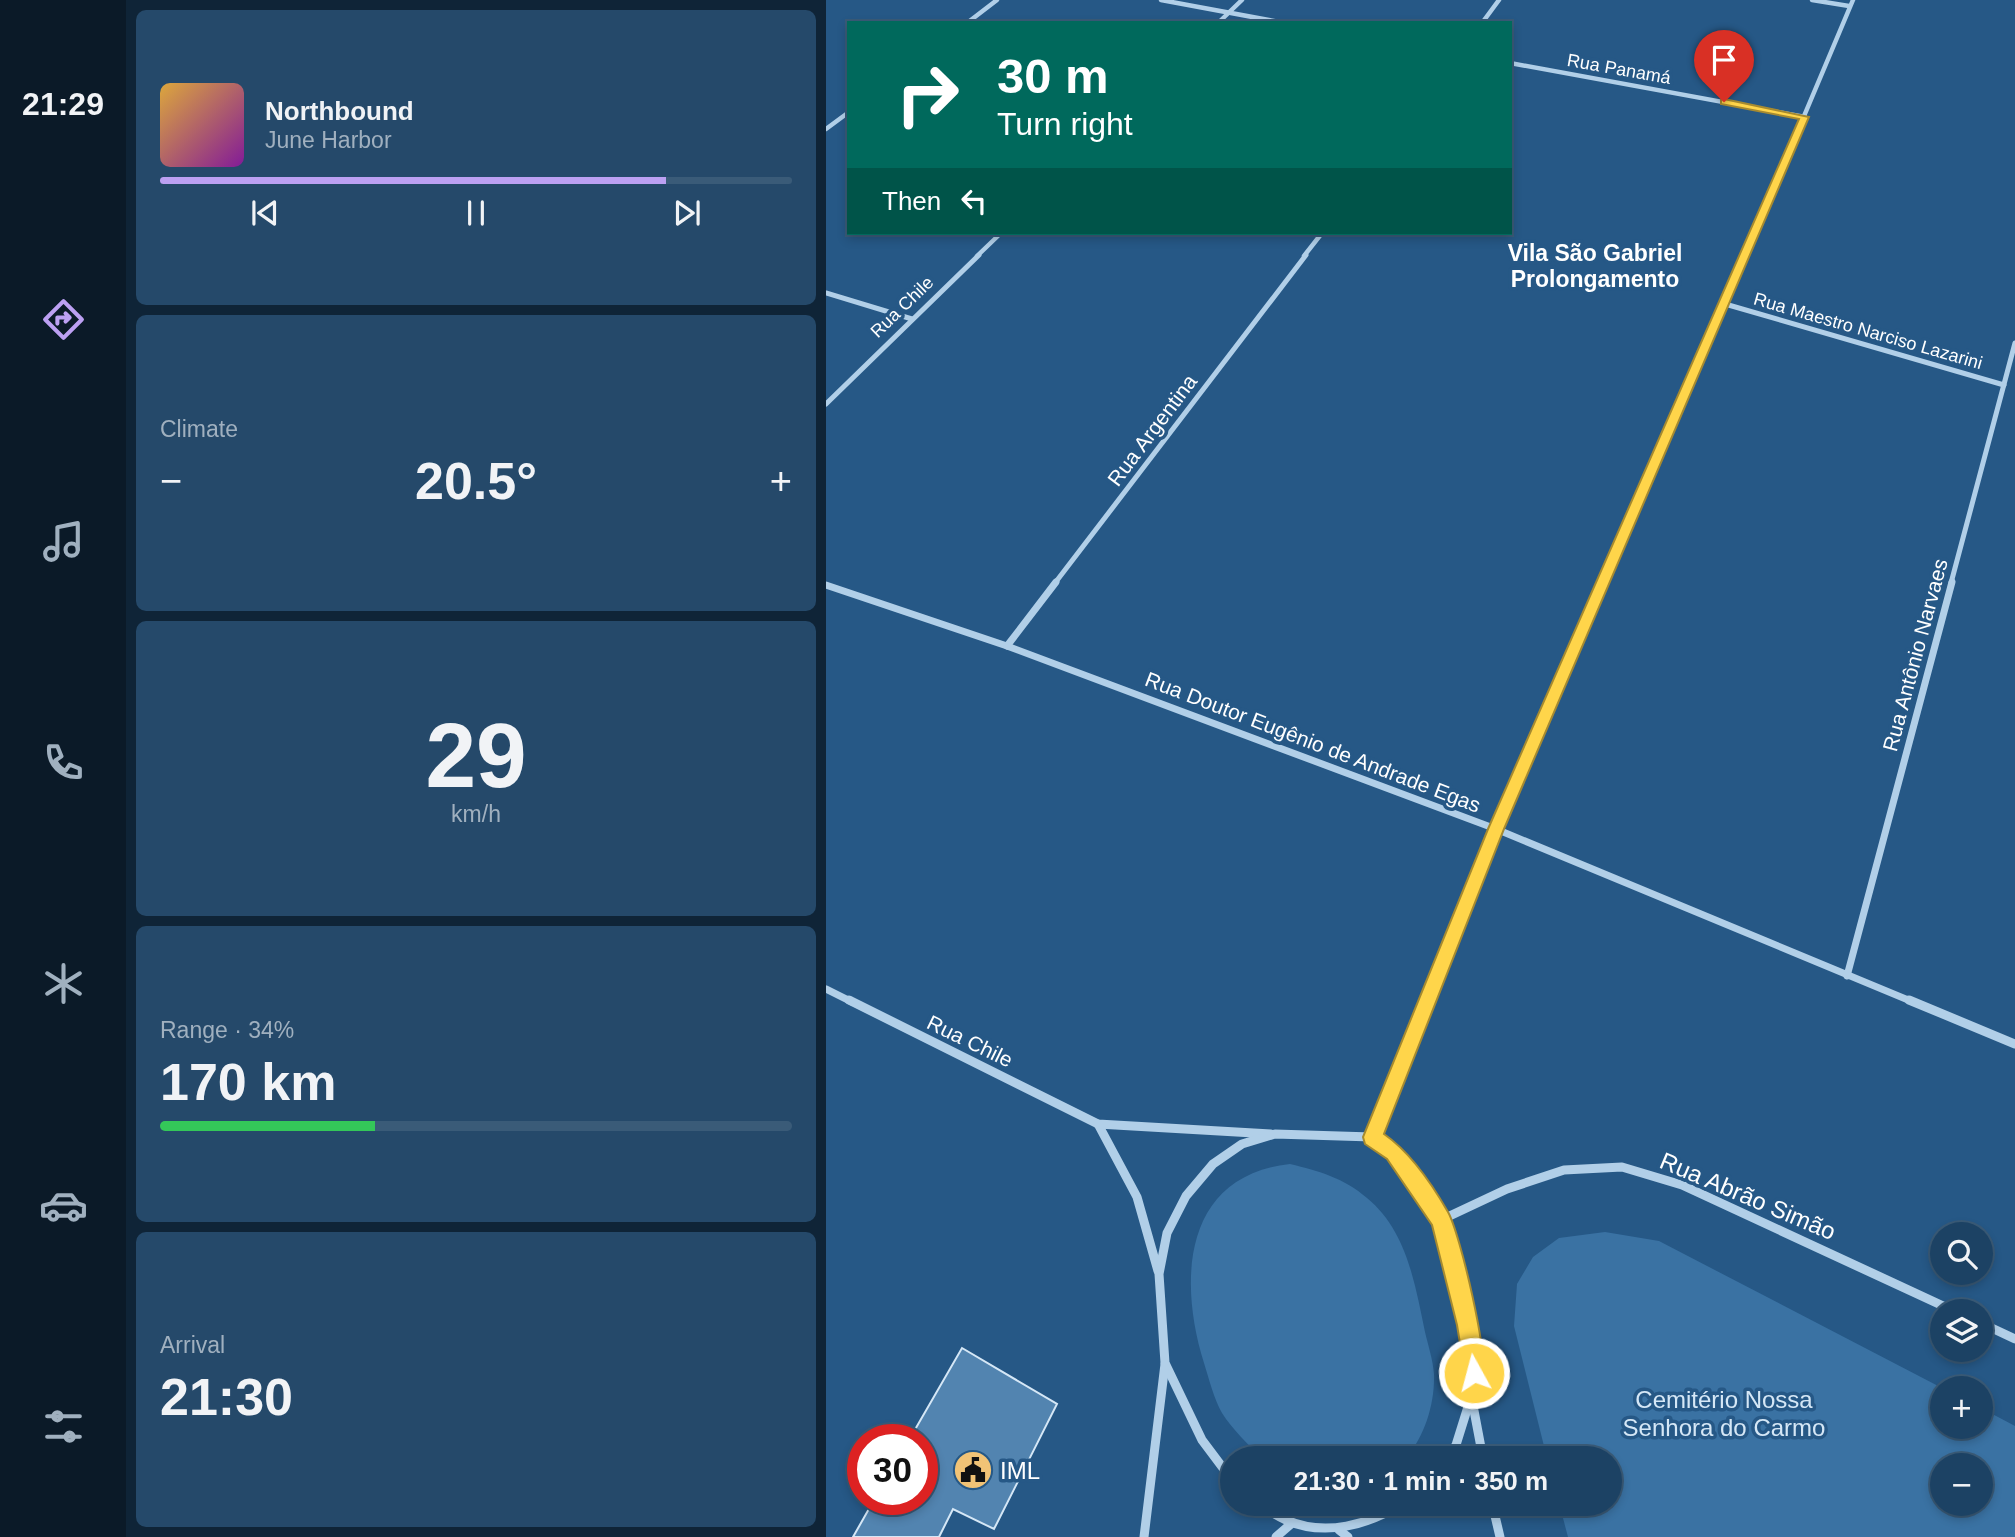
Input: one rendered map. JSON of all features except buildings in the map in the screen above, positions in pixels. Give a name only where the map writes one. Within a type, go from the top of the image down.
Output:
[{"type":"street","points":[[970,21],[997,0]]},
{"type":"street","points":[[1161,0],[1274,21]]},
{"type":"street","points":[[1220,21],[1242,0]]},
{"type":"street","points":[[1483,21],[1499,0]]},
{"type":"street","points":[[1372,1137],[1496,829],[1725,304],[1851,3],[1812,0]]},
{"type":"street","name":"Rua Panamá","points":[[1512,63],[1805,117]]},
{"type":"street","points":[[826,129],[847,113]]},
{"type":"street","name":"Rua Chile","points":[[826,404],[999,235]]},
{"type":"street","name":"Rua Argentina","points":[[1007,646],[1320,235]]},
{"type":"street","points":[[826,293],[912,319]]},
{"type":"street","name":"Rua Maestro Narciso Lazarini","points":[[1725,304],[2004,385]]},
{"type":"street","name":"Rua Antônio Narvaes","points":[[1847,976],[2015,343]]},
{"type":"street","name":"Rua Doutor Eugênio de Andrade Egas","points":[[826,585],[1007,646],[1496,829],[2015,1044]]},
{"type":"street","name":"Rua Chile","points":[[826,989],[1098,1124]]},
{"type":"street","points":[[1098,1124],[1372,1137],[1394,1152],[1441,1220],[1468,1325],[1474,1373],[1471,1397],[1455,1446]]},
{"type":"street","points":[[1098,1124],[1137,1197],[1159,1274],[1165,1363],[1144,1537]]},
{"type":"street","points":[[1159,1274],[1167,1233],[1193,1188],[1213,1164],[1242,1144],[1275,1134]]},
{"type":"street","name":"Rua Abrão Simão","points":[[1441,1220],[1507,1189],[1564,1170],[1622,1167],[1682,1185],[1930,1300]]},
{"type":"street","points":[[1993,1329],[2015,1339]]},
{"type":"street","points":[[1165,1363],[1202,1440],[1220,1464]]},
{"type":"street","points":[[1471,1397],[1481,1446]]},
{"type":"street","points":[[1280,1516],[1292,1523],[1343,1533],[1385,1516]]},
{"type":"street","points":[[1495,1516],[1500,1537]]},
{"type":"street","points":[[1276,1537],[1292,1523]]},
{"type":"green space","points":[[1290,1164],[1331,1176],[1367,1198],[1392,1226],[1413,1277],[1434,1374],[1428,1419],[1415,1446],[1250,1446],[1222,1413],[1196,1331],[1191,1299],[1192,1267],[1197,1237],[1209,1210],[1228,1188],[1255,1173]]},
{"type":"green space","name":"Cemitério Nossa Senhora do Carmo","points":[[1605,1232],[1659,1241],[1930,1382],[1930,1439],[1993,1439],[1993,1414],[2015,1426],[2015,1537],[1568,1537],[1562,1516],[1622,1516],[1622,1446],[1544,1446],[1514,1326],[1517,1284],[1533,1257],[1559,1238]]},
{"type":"place","name":"IML","points":[[973,1470]]},
{"type":"district","name":"Vila São Gabriel Prolongamento","points":[[1595,266]]},
{"type":"route","points":[[1474,1373],[1468,1325],[1441,1220],[1394,1152],[1372,1137],[1496,829],[1805,117],[1724,102]]}]
